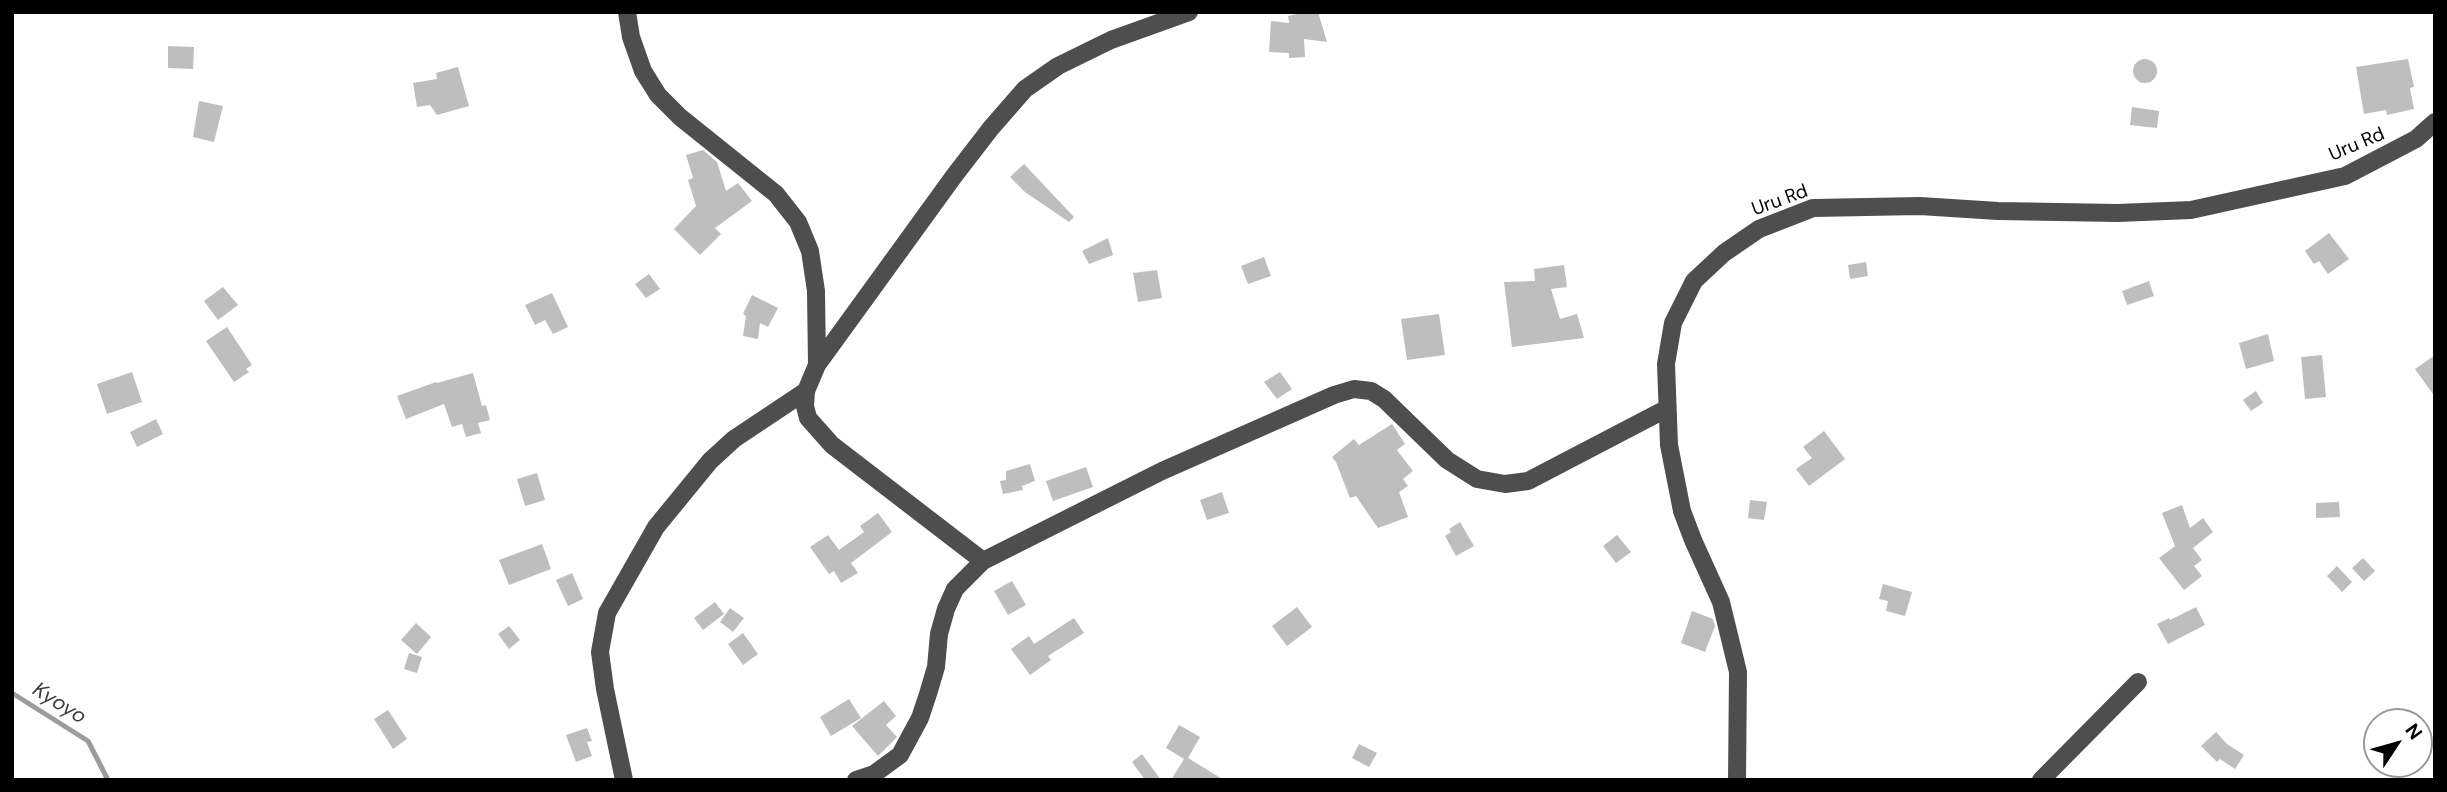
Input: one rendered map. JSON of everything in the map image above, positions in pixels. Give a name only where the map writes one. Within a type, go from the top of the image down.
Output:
[{"type":"street","points":[[627,12],[631,37],[643,71],[659,95],[680,117],[776,194],[798,222],[810,251],[817,291],[817,365]]},
{"type":"street","points":[[983,561],[832,445],[808,418],[805,406],[806,391],[817,365],[954,176],[1026,89],[1058,66],[1111,40],[1189,12]]},
{"type":"street","name":"Uru Rd","points":[[1737,780],[1738,672],[1721,602],[1682,511],[1670,445],[1666,364],[1673,323],[1694,281],[1724,253],[1759,229],[1813,208],[1920,206],[1998,211],[2118,213],[2191,210],[2345,176],[2416,139],[2435,122]]},
{"type":"street","points":[[856,780],[874,774],[900,755],[920,718],[936,667],[939,634],[955,589],[983,561],[1162,471],[1334,395],[1354,389],[1371,391],[1384,399],[1447,460],[1477,480],[1505,484],[1528,481],[1667,409]]},
{"type":"street","points":[[624,780],[600,652],[607,613],[656,527],[710,461],[745,432],[806,391]]},
{"type":"street","points":[[2041,780],[2138,682]]},
{"type":"building","points":[[1318,12],[1327,42],[1304,39],[1305,57],[1289,58],[1289,53],[1269,52],[1271,21],[1289,23],[1288,16]]},
{"type":"building","points":[[168,46],[194,47],[193,69],[168,68]]},
{"type":"building","points":[[2145,59],[2154,62],[2157,71],[2154,80],[2145,83],[2136,80],[2133,71],[2136,62]]},
{"type":"building","points":[[2408,59],[2414,87],[2410,88],[2414,109],[2387,115],[2386,110],[2364,114],[2356,67]]},
{"type":"building","points":[[458,67],[469,106],[437,115],[430,105],[417,107],[413,83],[437,79],[436,73]]},
{"type":"building","points":[[199,101],[223,106],[214,142],[193,137]]},
{"type":"building","points":[[2132,107],[2159,111],[2157,128],[2130,125]]},
{"type":"building","points":[[703,150],[717,162],[726,191],[738,183],[752,201],[715,228],[721,234],[700,255],[674,229],[696,206],[688,180],[693,178],[686,155]]},
{"type":"building","points":[[1024,164],[1074,217],[1069,222],[1025,192],[1010,177]]},
{"type":"building","points":[[2329,233],[2349,259],[2328,274],[2319,261],[2314,264],[2305,251]]},
{"type":"building","points":[[1108,238],[1113,255],[1089,264],[1082,251]]},
{"type":"building","points":[[1264,257],[1271,276],[1248,284],[1241,266]]},
{"type":"building","points":[[1866,262],[1868,276],[1850,279],[1848,265]]},
{"type":"building","points":[[1564,265],[1567,287],[1551,289],[1560,319],[1577,314],[1584,338],[1512,347],[1504,282],[1535,281],[1534,269]]},
{"type":"building","points":[[1157,270],[1162,298],[1138,302],[1133,273]]},
{"type":"building","points":[[649,274],[660,289],[646,298],[635,284]]},
{"type":"building","points":[[2149,281],[2154,296],[2127,305],[2122,291]]},
{"type":"building","points":[[223,287],[238,305],[218,320],[204,301]]},
{"type":"building","points":[[552,293],[568,327],[553,334],[545,320],[535,325],[525,305]]},
{"type":"building","points":[[752,295],[778,308],[768,327],[760,323],[758,339],[743,336],[746,316],[743,314]]},
{"type":"building","points":[[1439,314],[1445,355],[1407,360],[1401,319]]},
{"type":"building","points":[[227,327],[252,365],[246,369],[249,372],[234,382],[206,341]]},
{"type":"building","points":[[2268,334],[2274,361],[2246,369],[2239,343]]},
{"type":"building","points":[[2322,355],[2326,397],[2305,399],[2301,357]]},
{"type":"building","points":[[2435,355],[2435,397],[2415,369]]},
{"type":"building","points":[[132,372],[142,402],[107,414],[97,384]]},
{"type":"building","points":[[1280,372],[1292,389],[1277,399],[1264,382]]},
{"type":"building","points":[[473,373],[482,406],[486,405],[490,420],[478,423],[481,433],[466,437],[462,424],[452,427],[444,404],[406,419],[397,396],[436,382]]},
{"type":"building","points":[[2256,391],[2263,403],[2251,411],[2243,400]]},
{"type":"building","points":[[156,419],[163,434],[137,447],[130,432]]},
{"type":"building","points":[[1392,424],[1405,444],[1397,450],[1413,471],[1403,479],[1408,486],[1399,492],[1408,517],[1378,528],[1356,496],[1350,498],[1332,457],[1354,439],[1359,445]]},
{"type":"building","points":[[1824,431],[1845,459],[1809,486],[1796,469],[1812,458],[1803,447]]},
{"type":"building","points":[[1030,464],[1035,481],[1022,486],[1023,490],[1003,494],[1000,481],[1006,480],[1006,471]]},
{"type":"building","points":[[1086,467],[1093,487],[1053,501],[1046,481]]},
{"type":"building","points":[[537,473],[545,500],[525,506],[517,479]]},
{"type":"building","points":[[1222,492],[1229,513],[1207,520],[1200,500]]},
{"type":"building","points":[[1750,500],[1767,502],[1764,520],[1748,518]]},
{"type":"building","points":[[2339,502],[2340,517],[2316,518],[2316,503]]},
{"type":"building","points":[[2182,505],[2190,528],[2203,518],[2213,532],[2193,548],[2202,560],[2194,566],[2202,576],[2184,590],[2159,558],[2175,546],[2162,513]]},
{"type":"building","points":[[878,513],[892,532],[851,563],[858,573],[841,583],[834,571],[829,574],[810,547],[828,535],[839,550],[864,532],[860,526]]},
{"type":"building","points":[[1460,522],[1474,546],[1456,556],[1445,536],[1451,532],[1449,529]]},
{"type":"building","points":[[1617,535],[1631,552],[1616,563],[1603,546]]},
{"type":"building","points":[[542,544],[551,569],[509,585],[499,560]]},
{"type":"building","points":[[2363,558],[2375,571],[2364,581],[2352,568]]},
{"type":"building","points":[[2337,566],[2352,582],[2342,592],[2327,576]]},
{"type":"building","points":[[572,573],[583,599],[568,606],[556,580]]},
{"type":"building","points":[[1012,581],[1026,605],[1008,615],[994,591]]},
{"type":"building","points":[[1883,584],[1912,592],[1905,616],[1886,611],[1888,601],[1879,599]]},
{"type":"building","points":[[715,602],[724,614],[703,630],[694,618]]},
{"type":"building","points":[[1297,607],[1312,627],[1287,646],[1272,626]]},
{"type":"building","points":[[2196,607],[2205,625],[2168,644],[2157,624]]},
{"type":"building","points":[[730,608],[744,618],[733,632],[720,622]]},
{"type":"building","points":[[1692,611],[1713,619],[1715,626],[1705,652],[1681,643]]},
{"type":"building","points":[[1074,618],[1084,633],[1048,656],[1051,660],[1030,675],[1011,649],[1029,636],[1034,644]]},
{"type":"building","points":[[416,623],[431,637],[417,654],[401,640]]},
{"type":"building","points":[[509,626],[520,640],[509,649],[498,634]]},
{"type":"building","points":[[743,633],[758,654],[743,665],[728,644]]},
{"type":"building","points":[[409,653],[422,657],[417,673],[404,669]]},
{"type":"building","points":[[849,699],[861,718],[831,736],[820,717]]},
{"type":"building","points":[[884,701],[896,716],[886,725],[897,737],[878,756],[852,726]]},
{"type":"building","points":[[388,710],[407,739],[393,749],[374,719]]},
{"type":"building","points":[[1179,725],[1200,737],[1188,758],[1224,780],[1171,780],[1184,759],[1166,748]]},
{"type":"building","points":[[587,728],[592,741],[587,742],[592,756],[576,762],[566,735]]},
{"type":"building","points":[[2216,732],[2227,744],[2244,755],[2235,769],[2220,759],[2217,762],[2201,746]]},
{"type":"building","points":[[1359,744],[1377,753],[1369,767],[1352,758]]},
{"type":"building","points":[[1142,754],[1161,780],[1145,780],[1132,762]]},
{"type":"waterway","name":"Kyoyo","points":[[12,693],[88,741],[108,780]]}]
